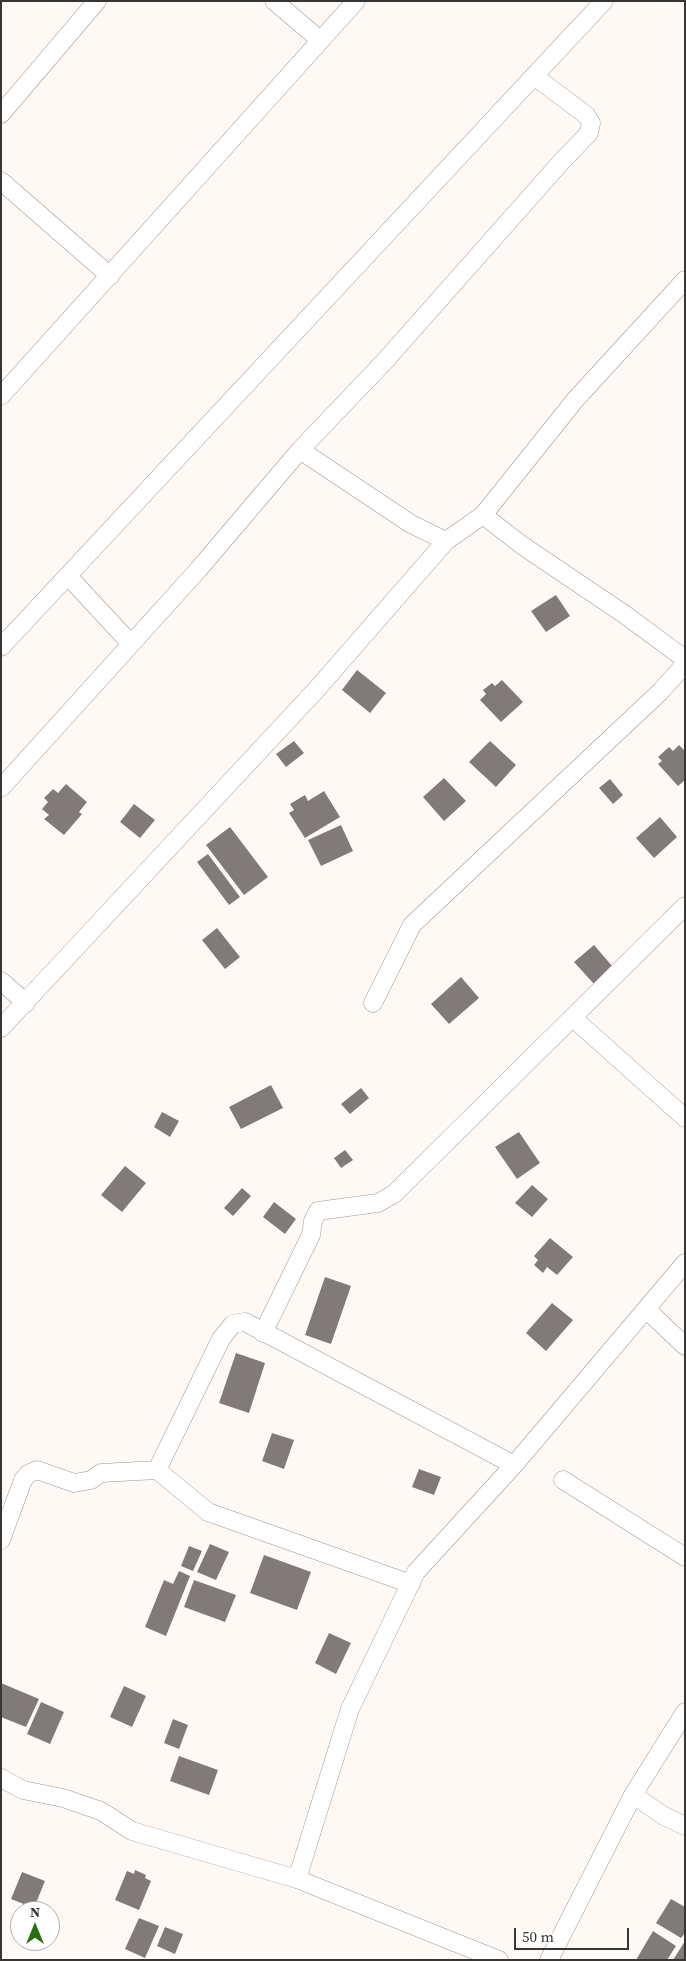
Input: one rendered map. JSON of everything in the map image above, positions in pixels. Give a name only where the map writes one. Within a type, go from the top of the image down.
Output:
[{"type":"street","points":[[1,114],[97,1]]},
{"type":"street","points":[[274,1],[320,40]]},
{"type":"street","points":[[1,396],[356,1]]},
{"type":"street","points":[[1,647],[277,354],[604,1]]},
{"type":"street","points":[[1,788],[130,643],[198,570],[300,450],[384,362],[555,168],[589,133],[591,123],[586,115],[534,76]]},
{"type":"street","points":[[1,181],[110,276]]},
{"type":"street","points":[[1,1028],[26,1004],[316,690],[446,542],[483,515],[575,400],[685,280]]},
{"type":"street","points":[[300,450],[411,524],[446,542]]},
{"type":"street","points":[[483,515],[523,546],[624,614],[685,660]]},
{"type":"street","points":[[68,576],[130,643]]},
{"type":"street","points":[[373,1003],[412,925],[660,692],[685,664]]},
{"type":"street","points":[[263,1333],[311,1235],[313,1221],[318,1211],[378,1204],[394,1194],[685,906]]},
{"type":"street","points":[[1,981],[26,1004]]},
{"type":"street","points":[[573,1018],[685,1118]]},
{"type":"street","points":[[297,1879],[350,1709],[416,1572],[514,1465],[685,1263]]},
{"type":"street","points":[[646,1309],[685,1346]]},
{"type":"street","points":[[157,1470],[221,1339],[233,1324],[245,1322],[514,1465]]},
{"type":"street","points":[[1,1540],[23,1480],[28,1474],[37,1470],[74,1483],[92,1480],[101,1473],[157,1470],[208,1512],[411,1584]]},
{"type":"street","points":[[563,1480],[685,1557]]},
{"type":"street","points":[[554,1958],[633,1795],[685,1712]]},
{"type":"street","points":[[1,1778],[24,1790],[63,1798],[101,1811],[132,1831],[297,1879],[499,1960]]},
{"type":"street","points":[[633,1795],[664,1816],[685,1826]]},
{"type":"building","points":[[556,595],[570,616],[546,632],[531,611]]},
{"type":"building","points":[[357,670],[386,693],[370,713],[342,690]]},
{"type":"building","points":[[502,680],[523,702],[501,722],[480,700],[486,694],[483,690],[492,683],[495,686]]},
{"type":"building","points":[[294,741],[304,753],[286,767],[276,754]]},
{"type":"building","points":[[490,741],[516,765],[496,787],[469,762]]},
{"type":"building","points":[[679,745],[685,751],[685,780],[678,786],[658,764],[662,761],[658,757],[669,747],[673,751]]},
{"type":"building","points":[[444,778],[466,801],[444,821],[423,797]]},
{"type":"building","points":[[610,779],[623,795],[613,804],[599,788]]},
{"type":"building","points":[[66,784],[87,802],[79,812],[82,814],[64,835],[44,819],[49,815],[42,809],[48,802],[44,798],[53,789],[58,793]]},
{"type":"building","points":[[324,791],[340,817],[305,838],[289,813],[294,810],[290,804],[305,795],[308,801]]},
{"type":"building","points":[[134,804],[155,820],[140,838],[120,822]]},
{"type":"building","points":[[660,817],[677,837],[654,858],[636,838]]},
{"type":"building","points":[[341,825],[353,851],[321,866],[308,840]]},
{"type":"building","points":[[230,827],[268,877],[244,895],[206,845]]},
{"type":"building","points":[[208,854],[240,897],[229,905],[197,862]]},
{"type":"building","points":[[217,928],[240,957],[225,969],[202,940]]},
{"type":"building","points":[[594,945],[613,967],[594,984],[574,962]]},
{"type":"building","points":[[461,977],[479,998],[449,1024],[431,1004]]},
{"type":"building","points":[[271,1085],[283,1108],[241,1129],[229,1107]]},
{"type":"building","points":[[361,1088],[369,1098],[350,1114],[341,1104]]},
{"type":"building","points":[[162,1112],[179,1121],[170,1137],[154,1127]]},
{"type":"building","points":[[519,1132],[540,1163],[517,1179],[495,1147]]},
{"type":"building","points":[[345,1150],[353,1160],[341,1168],[334,1158]]},
{"type":"building","points":[[125,1166],[146,1183],[122,1212],[101,1195]]},
{"type":"building","points":[[532,1185],[548,1199],[532,1217],[515,1203]]},
{"type":"building","points":[[242,1188],[251,1196],[233,1216],[224,1208]]},
{"type":"building","points":[[274,1202],[296,1219],[285,1234],[263,1217]]},
{"type":"building","points":[[550,1238],[573,1257],[557,1275],[547,1267],[543,1273],[534,1265],[538,1260],[534,1256]]},
{"type":"building","points":[[325,1277],[351,1286],[331,1344],[305,1335]]},
{"type":"building","points":[[552,1303],[573,1320],[546,1351],[526,1333]]},
{"type":"building","points":[[236,1353],[265,1363],[249,1413],[219,1403]]},
{"type":"building","points":[[272,1433],[294,1440],[284,1469],[262,1461]]},
{"type":"building","points":[[419,1469],[441,1477],[434,1495],[412,1487]]},
{"type":"building","points":[[210,1544],[229,1552],[216,1580],[197,1572]]},
{"type":"building","points":[[189,1546],[202,1551],[193,1571],[181,1566]]},
{"type":"building","points":[[264,1555],[311,1572],[297,1610],[250,1593]]},
{"type":"building","points":[[179,1571],[190,1576],[166,1636],[145,1627],[164,1580],[173,1584]]},
{"type":"building","points":[[194,1580],[236,1595],[225,1622],[184,1607]]},
{"type":"building","points":[[329,1633],[351,1643],[336,1674],[315,1663]]},
{"type":"building","points":[[1,1683],[39,1699],[26,1727],[1,1717]]},
{"type":"building","points":[[124,1686],[146,1696],[132,1727],[110,1717]]},
{"type":"building","points":[[41,1702],[64,1712],[50,1744],[27,1734]]},
{"type":"building","points":[[173,1719],[188,1725],[179,1749],[164,1743]]},
{"type":"building","points":[[179,1756],[218,1770],[209,1795],[170,1781]]},
{"type":"building","points":[[135,1870],[146,1875],[145,1878],[151,1881],[139,1910],[115,1900],[127,1871],[134,1874]]},
{"type":"building","points":[[22,1872],[45,1881],[37,1901],[16,1901],[11,1899]]},
{"type":"building","points":[[671,1899],[685,1907],[685,1933],[681,1938],[656,1923]]},
{"type":"building","points":[[139,1918],[159,1926],[145,1958],[125,1949]]},
{"type":"building","points":[[165,1927],[183,1934],[175,1954],[157,1946]]},
{"type":"building","points":[[653,1931],[676,1946],[667,1960],[636,1960]]},
{"type":"building","points":[[685,1941],[685,1960],[673,1960]]}]
